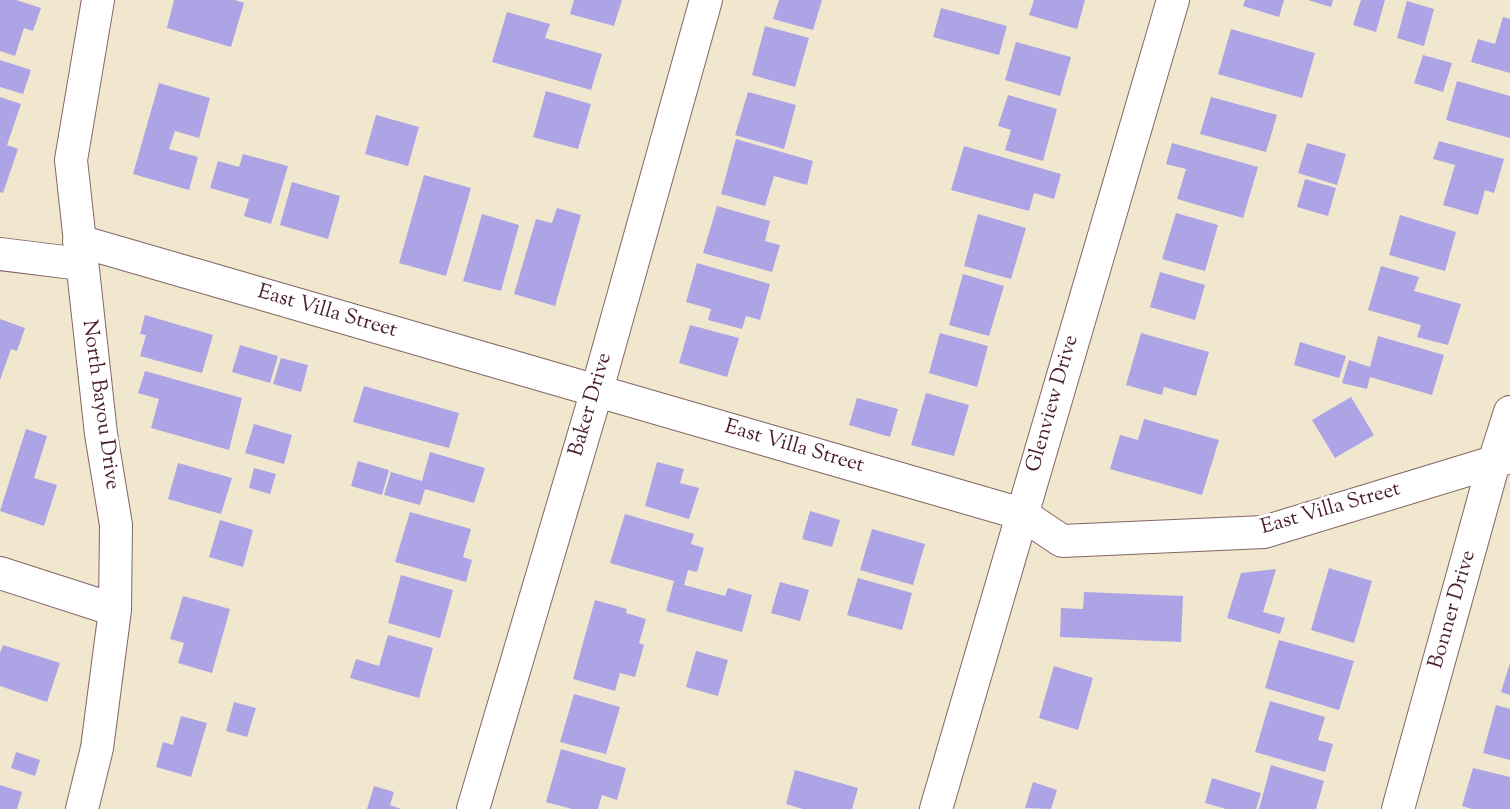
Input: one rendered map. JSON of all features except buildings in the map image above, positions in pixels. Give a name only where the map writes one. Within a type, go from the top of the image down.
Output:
[{"type":"street","name":"North Bayou Drive","points":[[82,809],[97,748],[115,610],[116,525],[101,434],[71,160],[98,0]]},
{"type":"street","name":"Baker Drive","points":[[473,809],[597,390],[706,0]]},
{"type":"street","name":"Glenview Drive","points":[[936,809],[1173,0]]},
{"type":"street","name":"East Villa Street","points":[[0,254],[80,253],[597,390],[1022,514],[1062,541],[1264,532],[1502,460]]},
{"type":"street","name":"Bonner Drive","points":[[1398,809],[1502,460],[1510,412]]},
{"type":"street","points":[[0,573],[115,610]]}]
